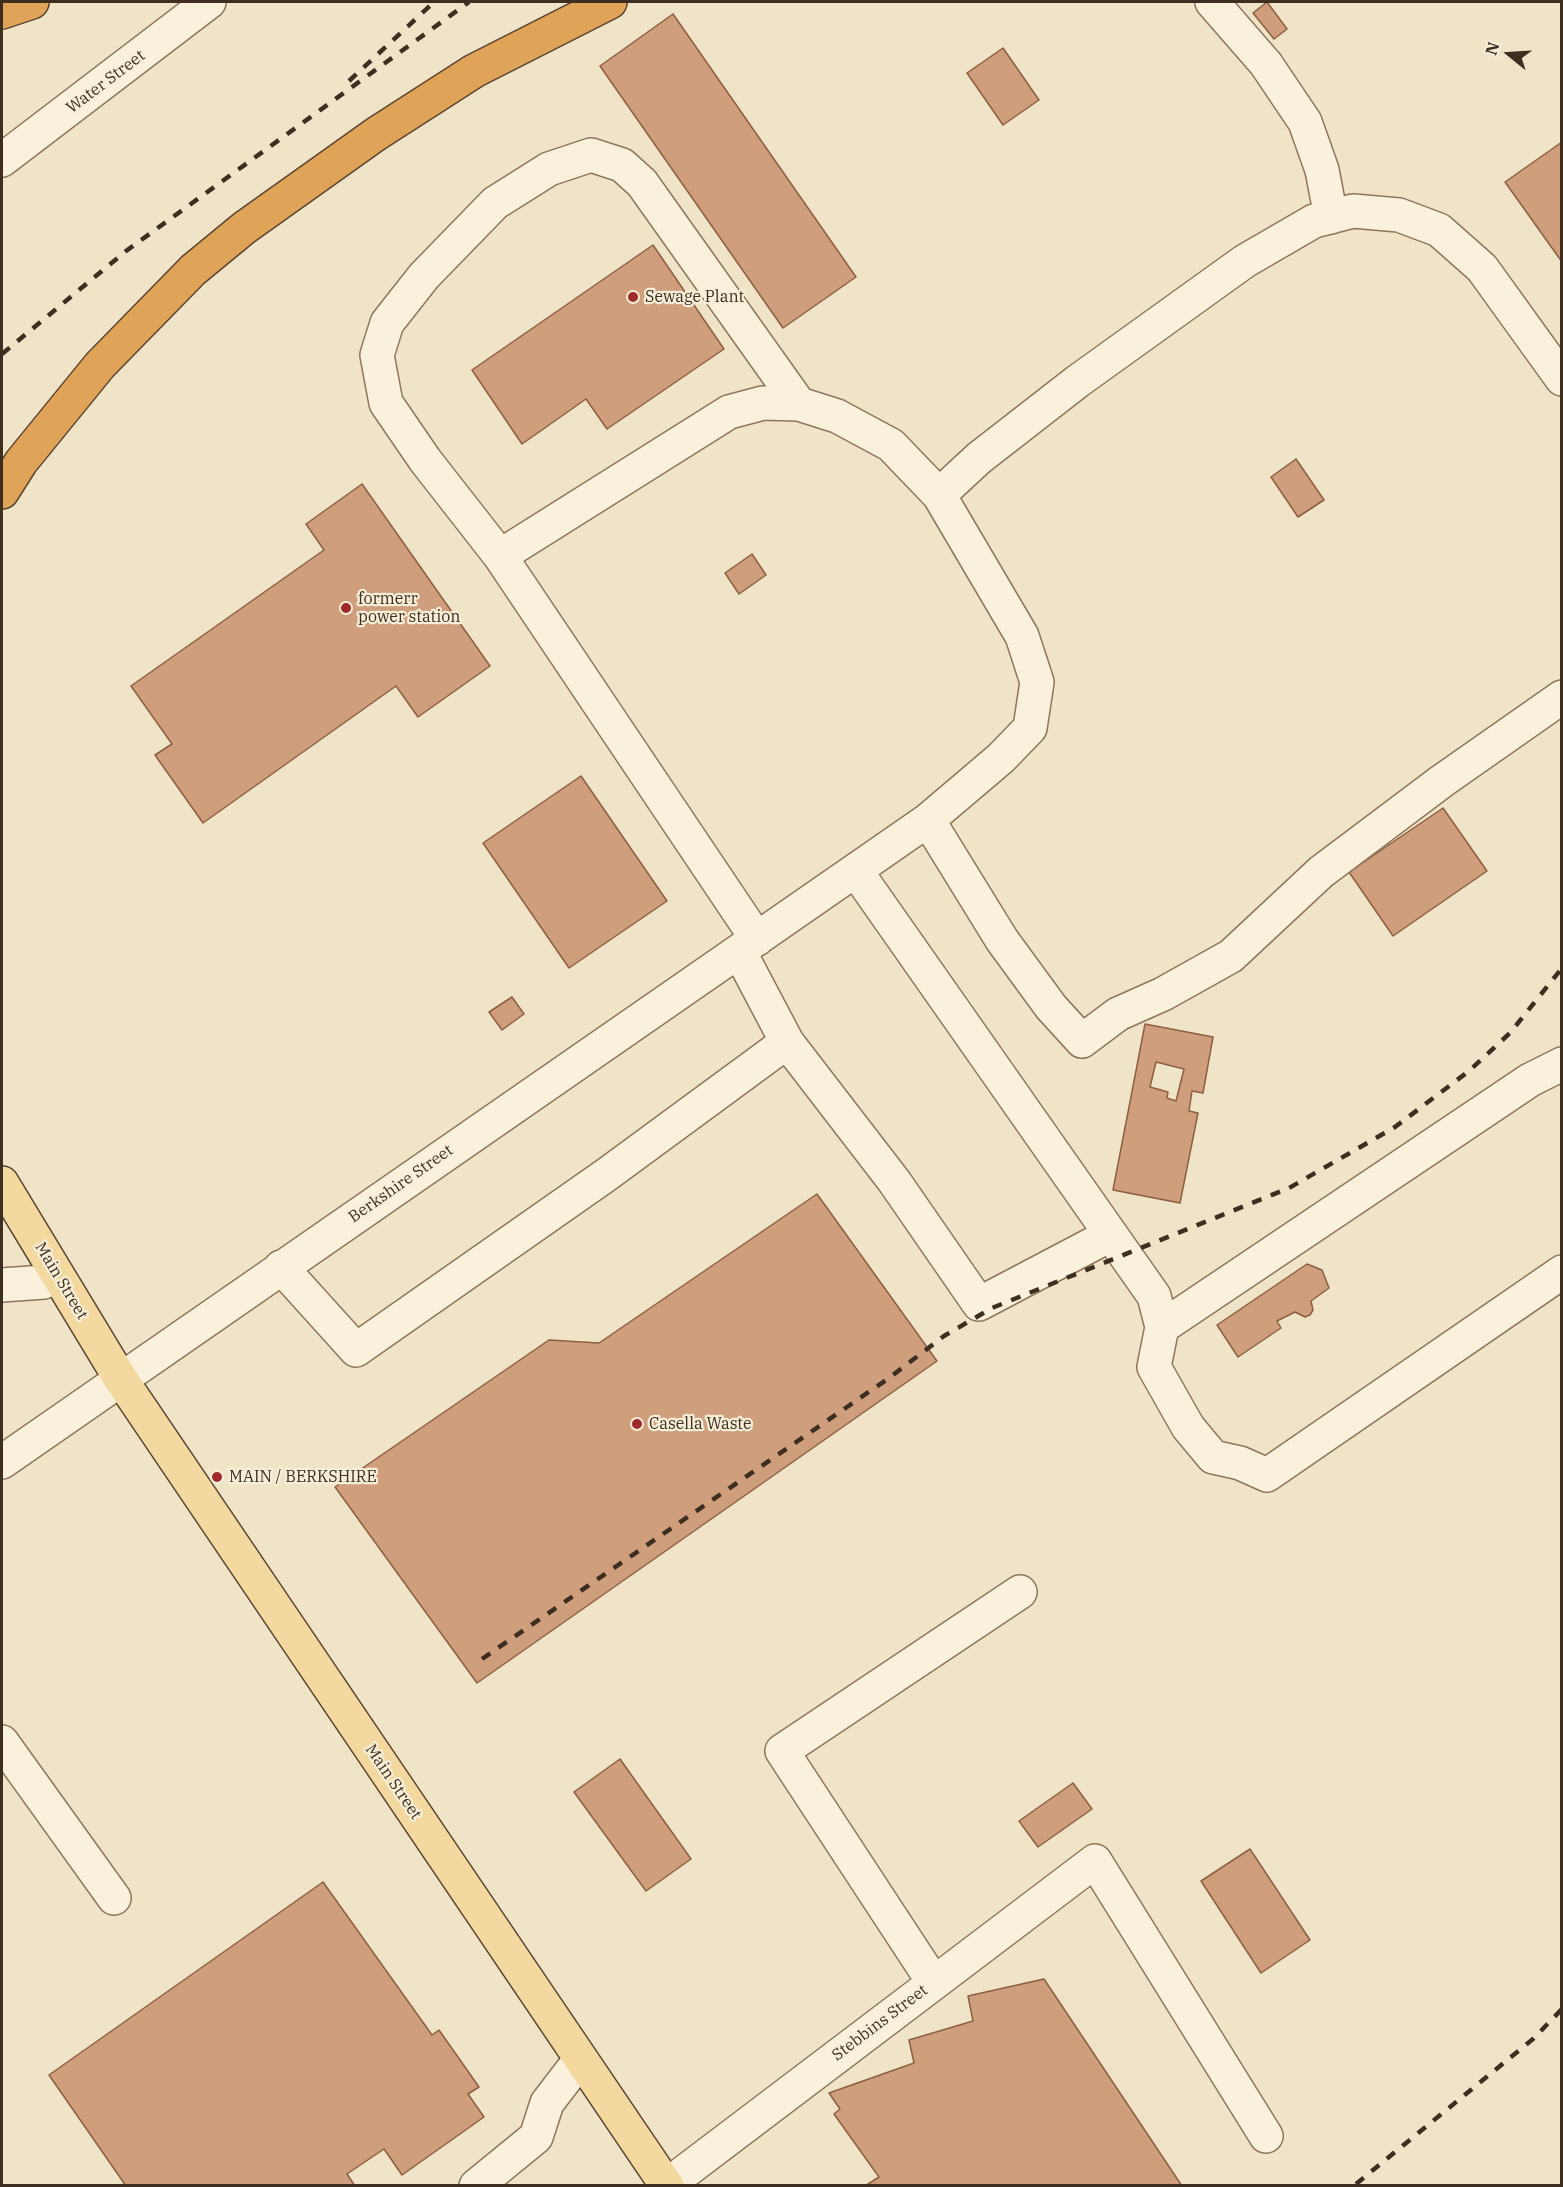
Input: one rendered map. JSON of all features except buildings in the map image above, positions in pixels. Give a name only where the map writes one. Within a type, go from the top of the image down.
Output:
[{"type":"highway","points":[[2,12],[32,2]]},
{"type":"highway","points":[[2,492],[21,462],[100,365],[193,270],[243,228],[347,154],[474,71],[610,2]]},
{"type":"main road","name":"Main Street","points":[[2,1183],[120,1378],[666,2185]]},
{"type":"main road","name":"Main Street","points":[[2,1229],[120,1378]]},
{"type":"street","name":"Water Street","points":[[2,160],[209,2]]},
{"type":"street","points":[[1212,2],[1266,64],[1305,122],[1322,170],[1330,217]]},
{"type":"street","points":[[799,404],[642,183],[622,165],[591,155],[549,169],[495,204],[424,276],[387,323],[377,356],[386,403],[425,460],[500,556],[748,945],[787,1042],[894,1181],[979,1304],[1110,1235]]},
{"type":"street","points":[[939,495],[979,458],[1069,388],[1235,268],[1314,221],[1353,211],[1399,215],[1439,230],[1482,268],[1562,379]]},
{"type":"street","name":"Berkshire Street","points":[[2,1462],[928,820],[1001,758],[1030,728],[1037,682],[1022,636],[939,495],[891,445],[837,416],[799,404],[763,404],[729,412],[500,556]]},
{"type":"street","points":[[928,820],[1002,940],[1051,1007],[1082,1041],[1118,1014],[1163,994],[1231,956],[1321,872],[1562,697]]},
{"type":"street","points":[[856,870],[1154,1296],[1162,1327],[1154,1367],[1188,1426],[1213,1457],[1240,1463],[1267,1475],[1562,1272]]},
{"type":"street","points":[[281,1267],[356,1350],[606,1175],[787,1042]]},
{"type":"street","points":[[1162,1327],[1530,1080],[1562,1064]]},
{"type":"street","points":[[2,1285],[44,1282]]},
{"type":"street","points":[[934,1983],[782,1751],[1020,1592]]},
{"type":"street","points":[[2,1742],[114,1898]]},
{"type":"street","name":"Stebbins Street","points":[[666,2185],[1095,1861],[1266,2136]]},
{"type":"street","points":[[476,2186],[536,2137],[548,2103],[580,2060]]},
{"type":"railway","points":[[349,81],[434,2]]},
{"type":"railway","points":[[2,354],[126,251],[469,2]]},
{"type":"railway","points":[[482,1659],[889,1378],[944,1336],[992,1308],[1289,1188],[1395,1127],[1469,1071],[1510,1033],[1562,968]]},
{"type":"railway","points":[[1356,2184],[1533,2039],[1562,2009]]},
{"type":"place","name":"Sewage Plant","points":[[633,297]]},
{"type":"place","name":"formerr power station","points":[[346,608]]},
{"type":"place","name":"Casella Waste","points":[[637,1424]]},
{"type":"place","name":"MAIN / BERKSHIRE","points":[[217,1477]]}]
